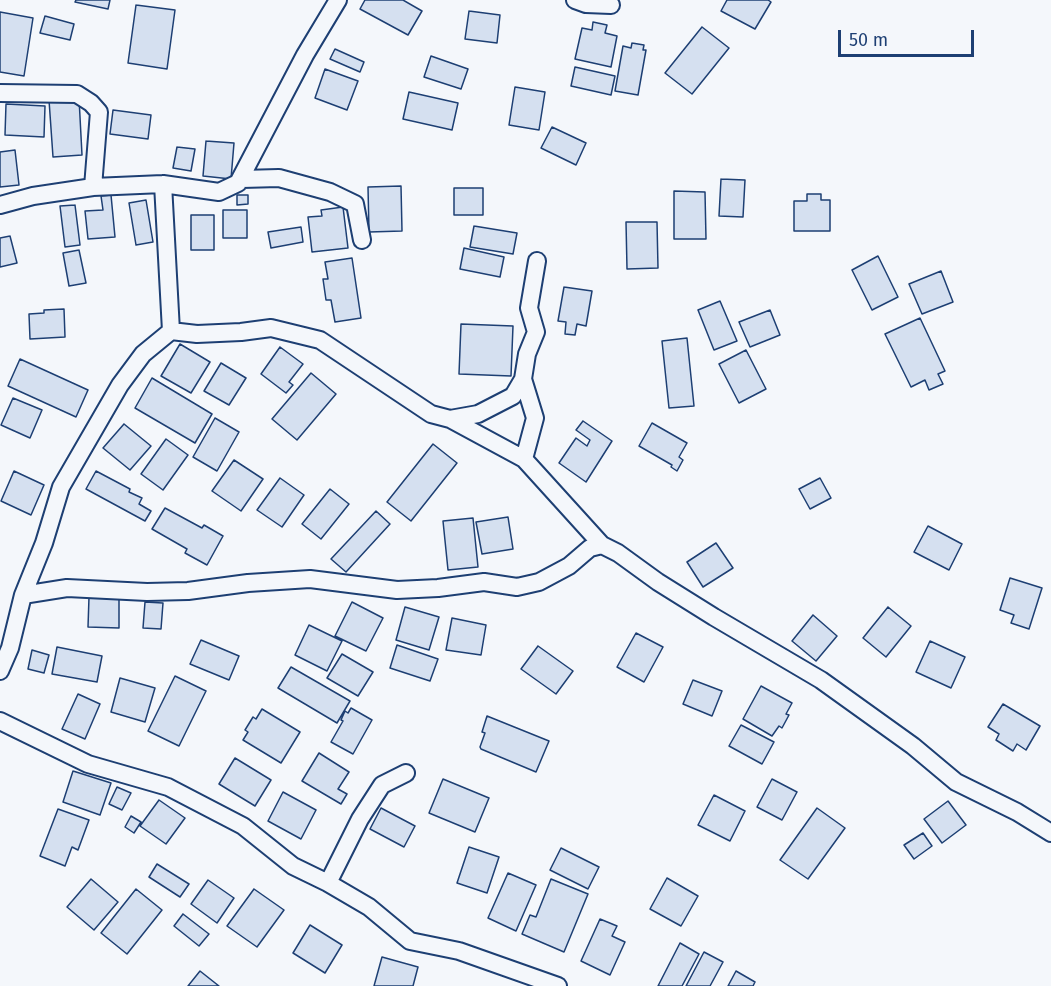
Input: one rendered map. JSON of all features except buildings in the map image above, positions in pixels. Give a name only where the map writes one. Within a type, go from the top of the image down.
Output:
[{"type":"street","points":[[0,205],[33,196],[93,187],[163,184],[219,192],[238,183],[305,55],[338,0]]},
{"type":"street","points":[[575,0],[586,4],[611,5]]},
{"type":"street","points":[[0,93],[77,94],[91,103],[99,112],[93,187]]},
{"type":"street","points":[[242,178],[279,178],[330,192],[356,204],[362,240]]},
{"type":"street","points":[[163,184],[171,331]]},
{"type":"street","points":[[524,459],[536,418],[524,379],[527,354],[536,332],[529,308],[537,261]]},
{"type":"street","points":[[0,671],[10,648],[23,596],[44,543],[61,487],[120,386],[143,354],[171,331],[197,334],[271,328],[320,340],[431,414],[450,419],[524,459],[602,545],[618,553],[658,582],[714,617],[821,680],[913,746],[956,782],[1017,812],[1051,833]]},
{"type":"street","points":[[450,419],[478,414],[513,396],[524,379]]},
{"type":"street","points":[[23,596],[67,588],[147,592],[188,591],[248,583],[310,579],[397,590],[484,582],[517,587],[539,582],[569,566],[590,548],[602,545]]},
{"type":"street","points":[[0,721],[88,764],[168,787],[243,826],[293,866],[369,907],[410,941],[459,951],[558,986]]},
{"type":"street","points":[[328,883],[360,819],[382,785],[406,773]]}]
